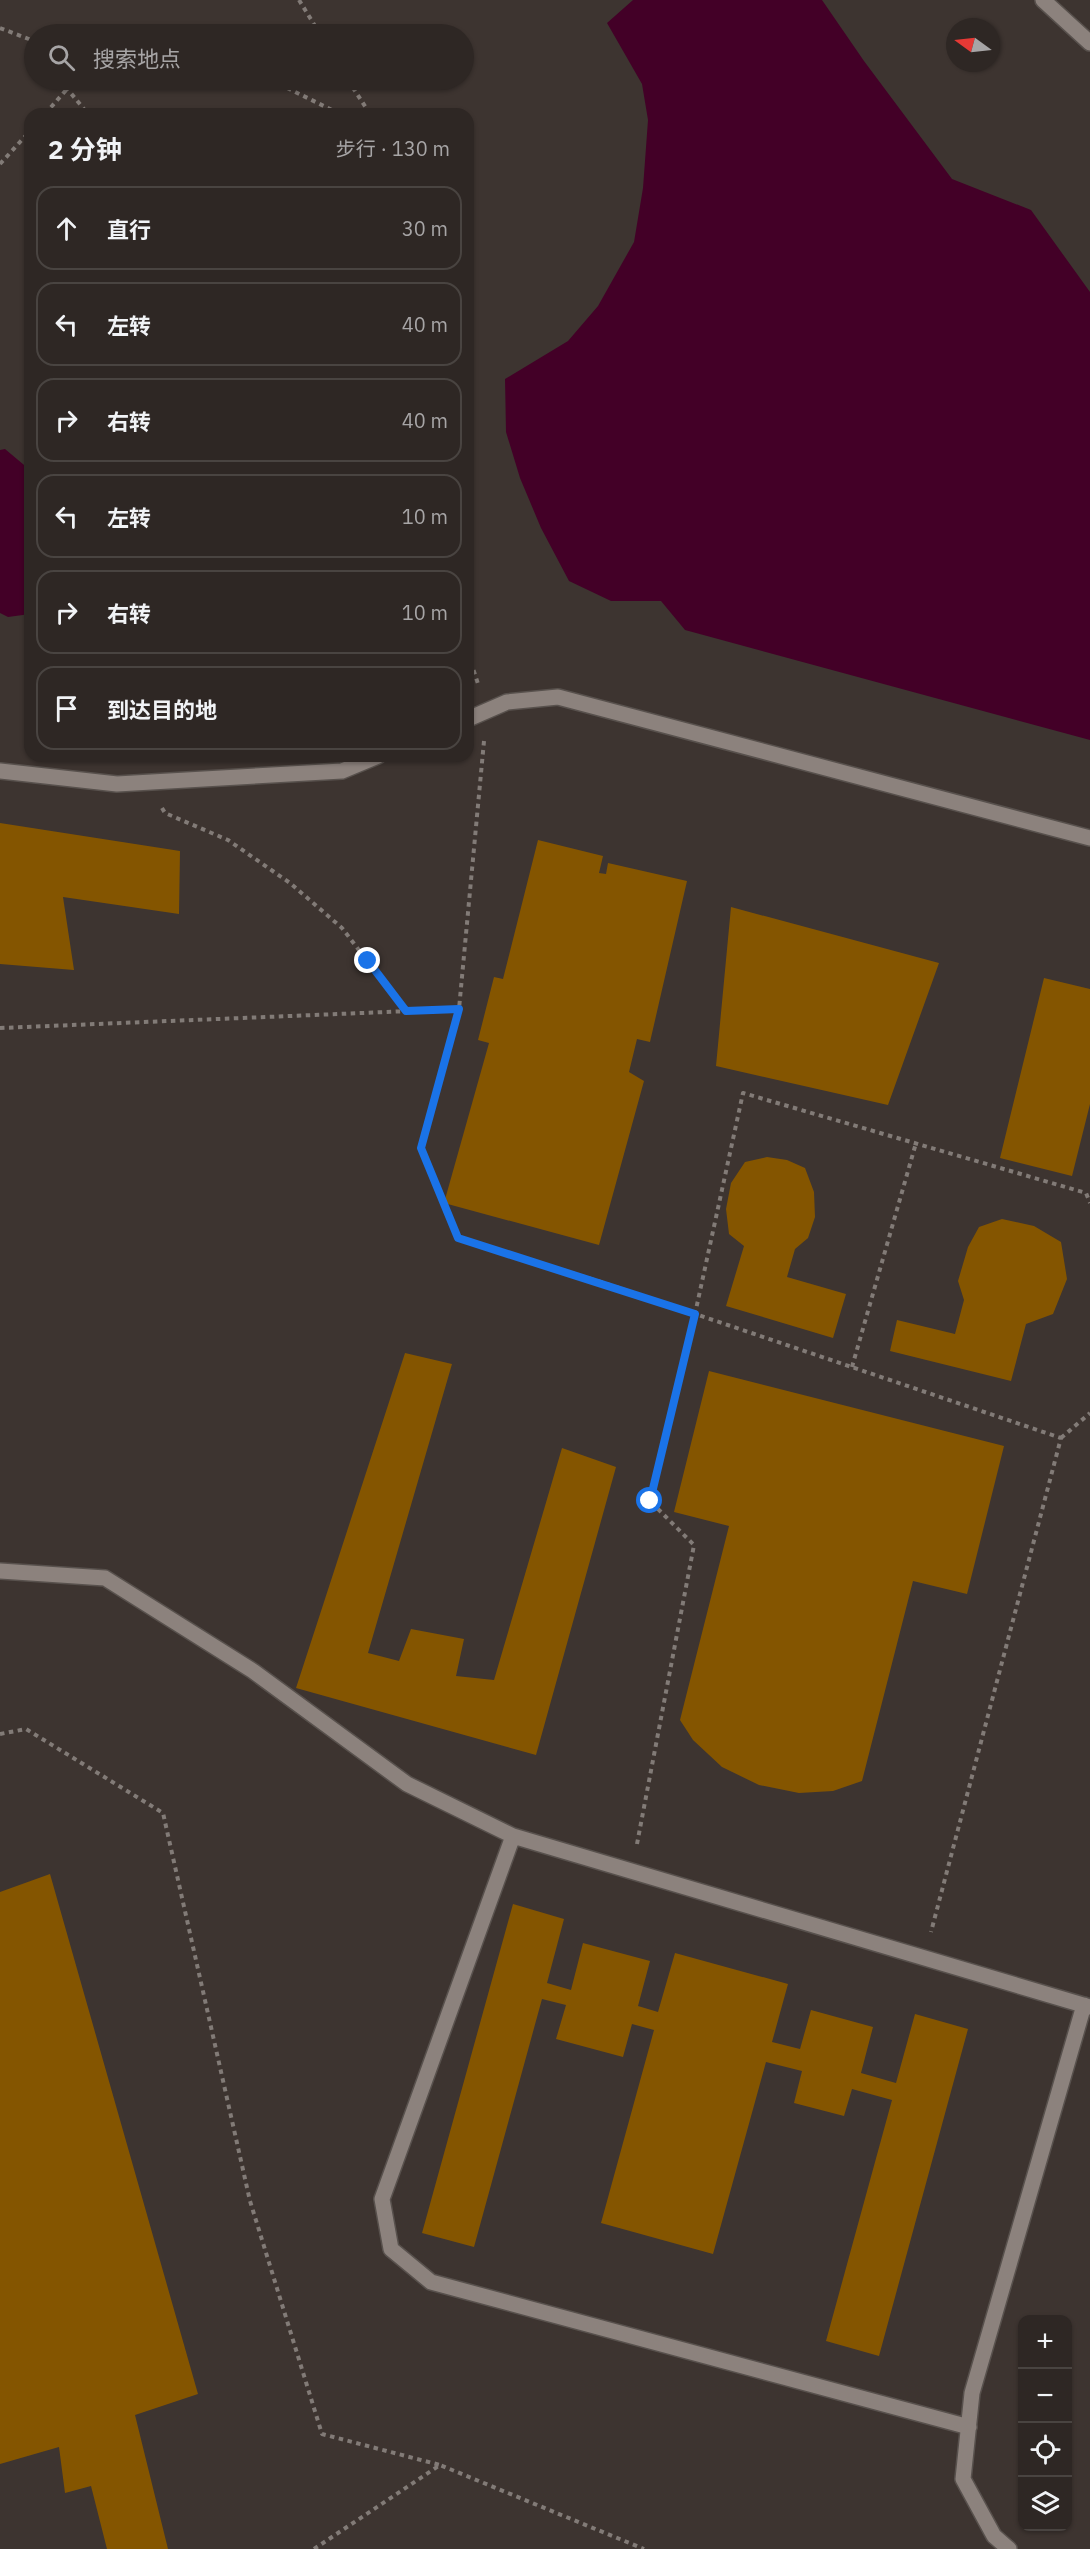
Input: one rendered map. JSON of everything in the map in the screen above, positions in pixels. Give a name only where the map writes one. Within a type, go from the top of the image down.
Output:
[{"type":"street","points":[[1043,0],[1090,43]]},
{"type":"street","points":[[474,716],[507,702],[558,696],[1090,838]]},
{"type":"street","points":[[0,771],[117,784],[342,771],[364,762]]},
{"type":"street","points":[[0,1570],[105,1578],[253,1671],[407,1784],[513,1836],[1087,2006],[972,2393],[963,2479],[994,2536],[1009,2549]]},
{"type":"street","points":[[513,1836],[382,2199],[391,2249],[431,2282],[969,2427]]},
{"type":"path","points":[[299,0],[314,24]]},
{"type":"path","points":[[0,28],[24,37]]},
{"type":"path","points":[[50,108],[66,90]]},
{"type":"path","points":[[68,90],[83,108]]},
{"type":"path","points":[[291,90],[328,108]]},
{"type":"path","points":[[354,90],[366,108]]},
{"type":"path","points":[[0,164],[24,138]]},
{"type":"path","points":[[487,711],[459,1009],[421,1148],[458,1238],[695,1314],[1061,1438]]},
{"type":"path","points":[[148,783],[165,813],[228,840],[290,883],[342,928],[406,1011]]},
{"type":"path","points":[[0,1028],[459,1009]]},
{"type":"path","points":[[632,1871],[694,1545],[650,1501],[695,1314],[743,1093],[1086,1192],[1090,1203]]},
{"type":"path","points":[[852,1367],[916,1143]]},
{"type":"path","points":[[924,1958],[1061,1438],[1090,1413]]},
{"type":"path","points":[[0,1734],[26,1729],[163,1813],[250,2200],[322,2434],[440,2465],[644,2549]]},
{"type":"path","points":[[314,2549],[440,2465]]},
{"type":"shaded area","points":[[633,0],[822,0],[864,61],[952,179],[1031,210],[1090,292],[1090,740],[685,630],[661,601],[611,601],[569,581],[541,528],[520,478],[506,432],[505,379],[568,341],[598,306],[634,242],[643,188],[648,120],[642,84],[607,23]]},
{"type":"shaded area","points":[[5,449],[24,465],[24,615],[8,617],[0,613],[0,450]]},
{"type":"building","points":[[0,823],[180,851],[179,914],[63,897],[74,970],[0,964]]},
{"type":"building","points":[[538,840],[603,856],[599,873],[606,874],[608,863],[687,881],[650,1042],[637,1039],[629,1072],[644,1081],[599,1245],[444,1203],[489,1043],[478,1040],[494,977],[503,979]]},
{"type":"building","points":[[731,907],[939,963],[888,1105],[716,1066]]},
{"type":"building","points":[[1044,978],[1090,989],[1090,1104],[1072,1176],[1000,1158]]},
{"type":"building","points":[[767,1157],[787,1160],[805,1168],[814,1192],[815,1217],[808,1238],[795,1249],[787,1277],[846,1294],[833,1338],[726,1306],[744,1246],[729,1234],[726,1209],[731,1183],[745,1162]]},
{"type":"building","points":[[1002,1219],[1034,1226],[1061,1242],[1067,1279],[1053,1314],[1026,1324],[1011,1381],[890,1351],[897,1320],[955,1334],[964,1300],[958,1281],[968,1247],[979,1227]]},
{"type":"building","points":[[405,1353],[452,1364],[368,1653],[399,1661],[411,1629],[464,1639],[456,1676],[494,1680],[562,1448],[616,1467],[536,1755],[296,1688]]},
{"type":"building","points":[[709,1371],[1004,1446],[967,1594],[913,1581],[862,1781],[833,1791],[799,1793],[759,1785],[722,1767],[693,1740],[680,1720],[729,1526],[674,1512]]},
{"type":"building","points":[[50,1874],[198,2394],[135,2415],[168,2549],[107,2549],[91,2486],[65,2493],[59,2447],[0,2464],[0,1892]]},
{"type":"building","points":[[513,1904],[564,1919],[547,1983],[571,1990],[583,1943],[650,1961],[638,2006],[658,2012],[675,1953],[788,1984],[772,2042],[800,2049],[811,2010],[873,2027],[861,2073],[896,2083],[915,2014],[968,2029],[879,2356],[826,2341],[892,2100],[852,2089],[844,2116],[794,2103],[802,2071],[766,2062],[713,2254],[601,2223],[654,2030],[632,2024],[623,2057],[556,2039],[566,2005],[542,1999],[474,2247],[422,2233]]},
{"type":"route","points":[[368,961],[406,1011],[459,1009],[421,1148],[458,1238],[695,1314],[650,1501]]}]
